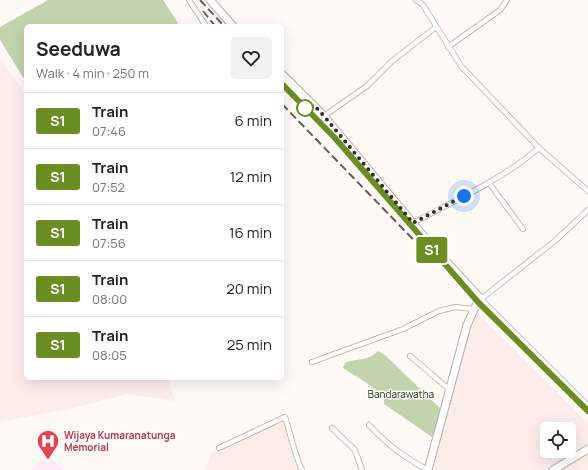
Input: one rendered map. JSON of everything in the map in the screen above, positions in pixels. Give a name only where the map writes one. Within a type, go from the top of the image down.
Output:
[{"type":"street","points":[[189,0],[205,24]]},
{"type":"street","points":[[210,0],[231,24]]},
{"type":"street","points":[[416,0],[423,5],[461,66],[539,148],[588,191]]},
{"type":"street","points":[[448,47],[500,10],[507,0]]},
{"type":"street","points":[[324,116],[367,86],[392,61],[436,27]]},
{"type":"street","points":[[284,76],[324,116],[413,223],[481,298],[588,406]]},
{"type":"street","points":[[413,223],[518,166],[539,148]]},
{"type":"street","points":[[489,183],[523,229]]},
{"type":"street","points":[[368,426],[389,447],[405,458],[428,470],[467,325],[474,309],[481,298],[556,240],[588,210]]},
{"type":"street","points":[[312,362],[403,329],[439,311],[455,307],[474,309]]},
{"type":"street","points":[[410,356],[450,390]]},
{"type":"street","points":[[219,448],[285,417],[292,436],[292,446],[302,470]]},
{"type":"street","points":[[332,428],[355,450],[362,470]]},
{"type":"street","points":[[553,470],[588,450]]},
{"type":"shaded area","points":[[0,59],[24,91],[24,380],[169,380],[175,401],[127,394],[74,408],[0,422]]},
{"type":"shaded area","points":[[477,313],[588,423],[588,446],[576,453],[576,422],[540,422],[540,458],[568,458],[549,470],[433,470],[462,346],[471,321]]},
{"type":"shaded area","points":[[284,420],[290,436],[290,445],[303,470],[205,470],[212,452]]},
{"type":"shaded area","name":"Wijaya Kumaranatunga Memorial","points":[[48,454],[64,470],[31,470],[33,468]]},
{"type":"shaded area","points":[[588,454],[588,470],[561,470]]},
{"type":"green space","points":[[48,0],[163,0],[178,23],[24,24],[24,79],[0,40],[0,27]]},
{"type":"green space","name":"Bandarawatha","points":[[378,351],[385,355],[441,409],[432,437],[384,404],[384,397],[368,384],[343,368],[345,363],[369,357]]},
{"type":"railway","points":[[200,0],[222,24]]},
{"type":"railway","points":[[203,11],[213,24]]},
{"type":"railway","points":[[284,86],[334,137],[478,302],[588,411]]},
{"type":"railway","points":[[284,106],[435,262]]},
{"type":"train","name":"S1","points":[[284,86],[334,137],[478,302],[588,411]]},
{"type":"place","name":"Wijaya Kumaranatunga Memorial","points":[[48,460]]},
{"type":"route","points":[[305,108],[314,105],[413,223],[464,196]]}]
